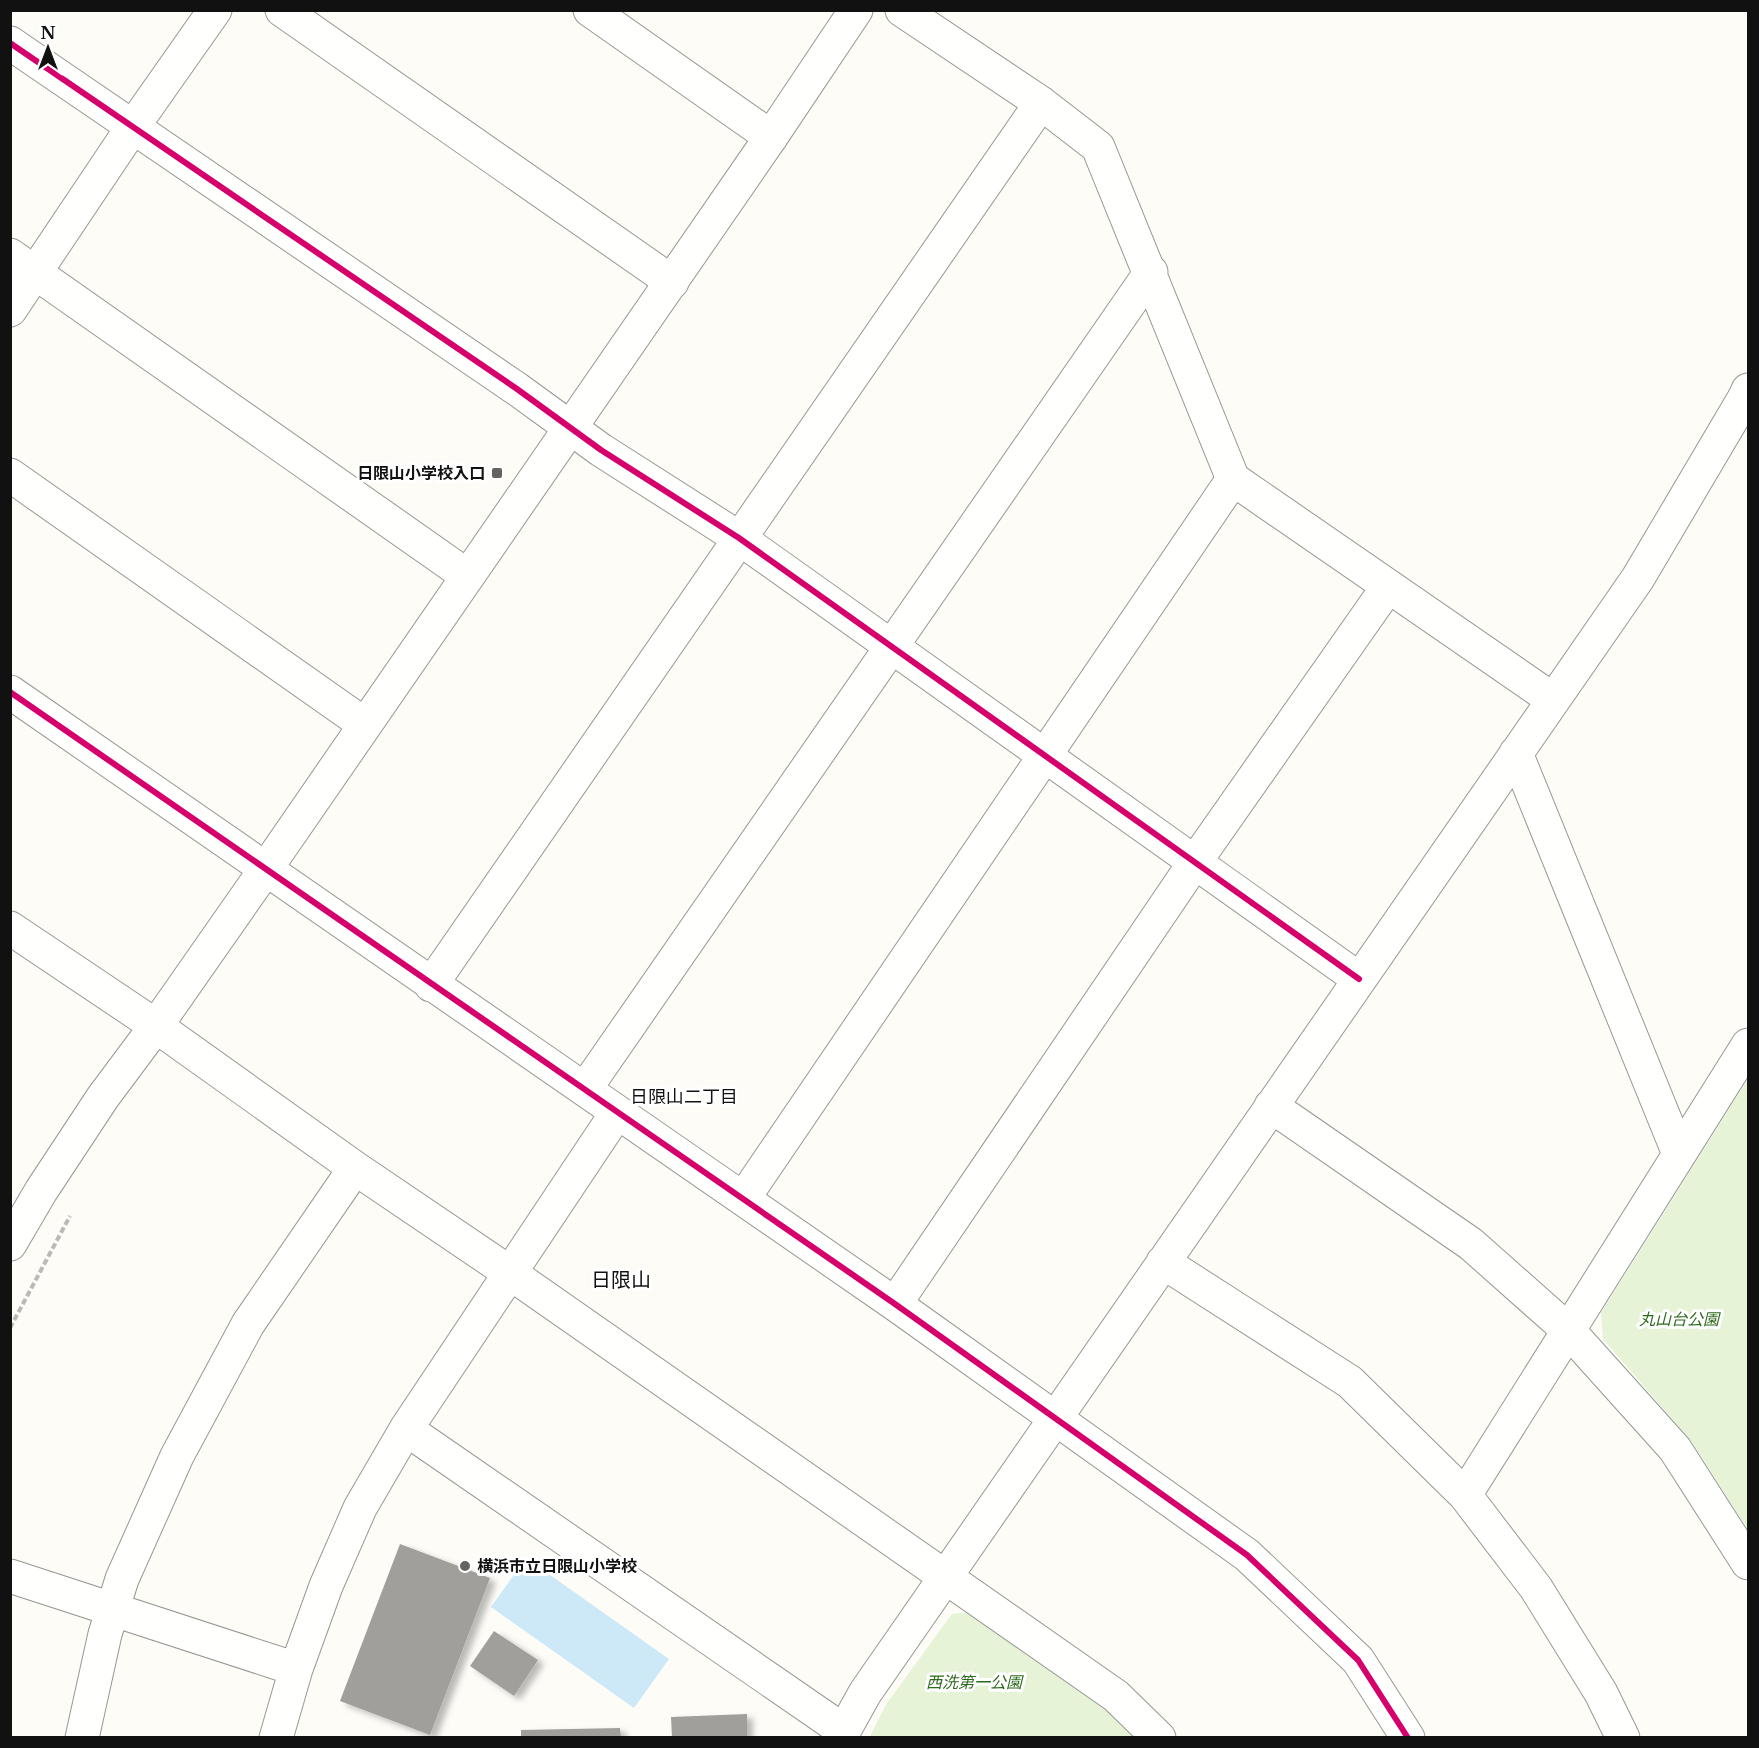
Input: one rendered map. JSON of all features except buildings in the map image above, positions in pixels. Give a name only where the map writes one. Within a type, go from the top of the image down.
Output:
[{"type":"street","points":[[10,310],[23,264],[132,128],[215,10]]},
{"type":"street","points":[[282,10],[672,282]]},
{"type":"street","points":[[590,10],[771,137]]},
{"type":"street","points":[[10,1244],[41,1191],[103,1097],[266,870],[466,575],[672,282],[856,10]]},
{"type":"street","points":[[902,10],[1041,103],[1098,147],[1151,272],[1233,479],[1387,588],[1552,699]]},
{"type":"street","points":[[10,43],[570,427],[739,538],[1359,979]]},
{"type":"street","points":[[431,985],[1041,103]]},
{"type":"street","points":[[23,264],[466,575]]},
{"type":"street","points":[[585,1089],[1151,272]]},
{"type":"street","points":[[406,1429],[842,1734],[865,1694],[946,1576],[1638,578],[1747,397]]},
{"type":"street","points":[[10,475],[364,724]]},
{"type":"street","points":[[743,1199],[1233,479]]},
{"type":"street","points":[[895,1304],[1195,862],[1387,588]]},
{"type":"street","points":[[10,693],[585,1089],[616,1114],[895,1304],[1247,1555],[1358,1660],[1408,1737]]},
{"type":"street","points":[[1516,753],[1679,1154]]},
{"type":"street","points":[[10,928],[156,1026],[355,1168],[946,1576],[1116,1696],[1159,1737]]},
{"type":"street","points":[[1465,1495],[1749,1045]]},
{"type":"street","points":[[1271,1106],[1471,1244],[1568,1330],[1676,1449],[1749,1563]]},
{"type":"street","points":[[276,1737],[296,1669],[326,1586],[360,1508],[406,1429],[616,1114]]},
{"type":"street","points":[[82,1737],[113,1607],[122,1579],[177,1456],[248,1324],[355,1168]]},
{"type":"street","points":[[1163,1262],[1350,1382],[1465,1495],[1536,1588],[1601,1693],[1623,1737]]},
{"type":"street","points":[[10,1576],[113,1607],[296,1669]]},
{"type":"green space","name":"丸山台公園","points":[[1748,1079],[1748,1530],[1692,1442],[1603,1339],[1601,1313]]},
{"type":"green space","name":"西洗第一公園","points":[[971,1612],[1107,1708],[1136,1738],[869,1738],[887,1703],[952,1614]]},
{"type":"water","points":[[526,1558],[669,1659],[634,1708],[491,1607]]},
{"type":"cycle path","points":[[10,43],[517,389],[601,450],[739,538],[1359,979]]},
{"type":"cycle path","points":[[10,692],[895,1304],[1247,1555],[1358,1660],[1408,1738]]},
{"type":"place","name":"日限山小学校入口","points":[[497,473]]},
{"type":"place","name":"横浜市立日限山小学校","points":[[465,1566]]},
{"type":"district","name":"日限山二丁目","points":[[684,1097]]},
{"type":"district","name":"日限山","points":[[621,1280]]}]
